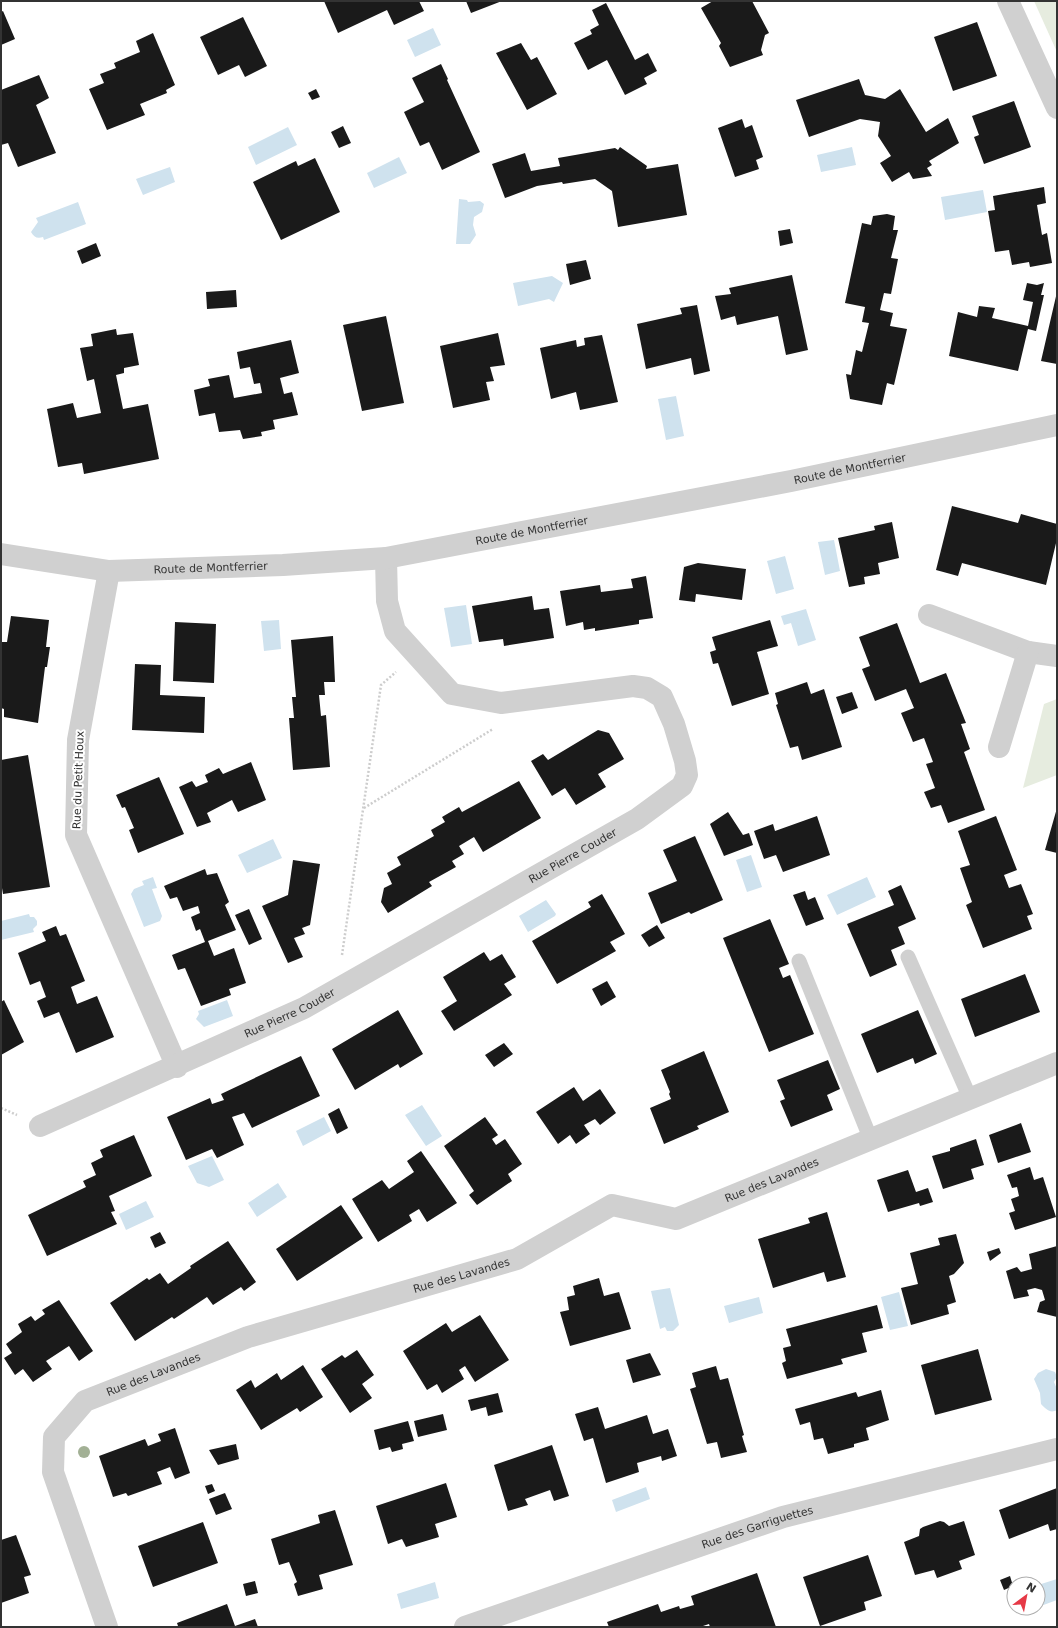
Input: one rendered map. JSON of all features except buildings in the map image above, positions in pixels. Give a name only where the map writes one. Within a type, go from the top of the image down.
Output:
[{"type":"street","points":[[1008,1],[1057,108]]},
{"type":"street","name":"Route de Montferrier","points":[[1,554],[109,570],[283,565],[386,558],[791,481],[1057,425]]},
{"type":"street","name":"Rue Pierre Couder","points":[[40,1126],[177,1067],[304,1008],[637,819],[682,786],[687,775],[685,761],[674,724],[662,697],[647,688],[633,686],[501,703],[452,694],[395,631],[387,601],[386,558]]},
{"type":"street","name":"Rue du Petit Houx","points":[[109,570],[78,740],[76,835],[177,1067]]},
{"type":"street","points":[[928,615],[1028,652],[1057,656]]},
{"type":"street","points":[[1000,747],[1028,652]]},
{"type":"street","name":"Rue des Lavandes","points":[[108,1627],[53,1472],[54,1437],[85,1401],[248,1337],[517,1259],[612,1205],[676,1219],[1057,1063]]},
{"type":"street","name":"Rue des Garriguettes","points":[[465,1627],[783,1517],[1057,1449]]},
{"type":"lane","points":[[908,957],[970,1098]]},
{"type":"lane","points":[[799,961],[870,1140]]},
{"type":"path","points":[[337,990],[381,685],[416,654]]},
{"type":"path","points":[[363,808],[496,727],[501,703]]},
{"type":"shaded area","points":[[1034,1],[1057,1],[1057,52]]},
{"type":"shaded area","points":[[1057,699],[1057,775],[1023,788],[1044,704]]},
{"type":"water","points":[[433,28],[441,45],[415,57],[407,40]]},
{"type":"water","points":[[288,127],[297,145],[256,165],[248,147]]},
{"type":"water","points":[[852,147],[856,165],[821,172],[817,155]]},
{"type":"water","points":[[399,157],[407,173],[374,188],[367,173]]},
{"type":"water","points":[[170,167],[175,182],[143,195],[136,179]]},
{"type":"water","points":[[983,190],[987,212],[945,220],[941,197]]},
{"type":"water","points":[[459,199],[467,200],[468,202],[480,201],[484,204],[482,212],[474,217],[473,225],[476,235],[470,244],[456,244]]},
{"type":"water","points":[[78,202],[86,224],[44,240],[43,237],[37,238],[32,234],[31,232],[38,222],[36,218]]},
{"type":"water","points":[[552,276],[563,283],[554,302],[549,299],[518,306],[513,283]]},
{"type":"water","points":[[676,396],[684,436],[666,440],[658,399]]},
{"type":"water","points":[[834,540],[840,571],[825,575],[818,542]]},
{"type":"water","points":[[785,556],[794,589],[776,594],[767,561]]},
{"type":"water","points":[[466,605],[472,644],[451,647],[444,608]]},
{"type":"water","points":[[806,609],[816,640],[798,646],[791,623],[784,625],[781,616]]},
{"type":"water","points":[[279,620],[281,649],[264,651],[261,621]]},
{"type":"water","points":[[273,839],[282,858],[247,873],[238,855]]},
{"type":"water","points":[[751,855],[762,887],[747,892],[736,860]]},
{"type":"water","points":[[153,877],[157,888],[152,889],[162,916],[160,921],[144,927],[131,894],[134,889],[144,885],[142,881]]},
{"type":"water","points":[[867,877],[876,897],[837,915],[827,895]]},
{"type":"water","points":[[546,900],[556,914],[555,916],[528,932],[519,916]]},
{"type":"water","points":[[29,914],[30,917],[34,917],[37,921],[37,925],[33,929],[34,932],[1,940],[1,921]]},
{"type":"water","points":[[227,1000],[233,1016],[204,1027],[196,1019],[199,1014],[198,1011]]},
{"type":"water","points":[[422,1105],[442,1136],[426,1146],[405,1115]]},
{"type":"water","points":[[324,1117],[331,1131],[303,1146],[296,1131]]},
{"type":"water","points":[[212,1156],[224,1180],[209,1187],[197,1183],[188,1166]]},
{"type":"water","points":[[278,1183],[287,1197],[257,1217],[248,1203]]},
{"type":"water","points":[[146,1201],[154,1217],[126,1230],[119,1214]]},
{"type":"water","points":[[670,1288],[679,1325],[673,1331],[667,1331],[665,1327],[660,1329],[651,1291]]},
{"type":"water","points":[[899,1292],[908,1326],[890,1330],[881,1297]]},
{"type":"water","points":[[759,1297],[763,1313],[729,1323],[724,1306]]},
{"type":"water","points":[[1046,1369],[1055,1372],[1057,1377],[1054,1382],[1057,1389],[1057,1410],[1055,1411],[1048,1410],[1041,1404],[1040,1393],[1034,1379],[1038,1373]]},
{"type":"water","points":[[646,1487],[650,1499],[616,1512],[612,1500]]},
{"type":"water","points":[[1057,1579],[1057,1600],[1046,1604],[1046,1582]]},
{"type":"water","points":[[435,1582],[439,1598],[401,1609],[397,1594]]}]
